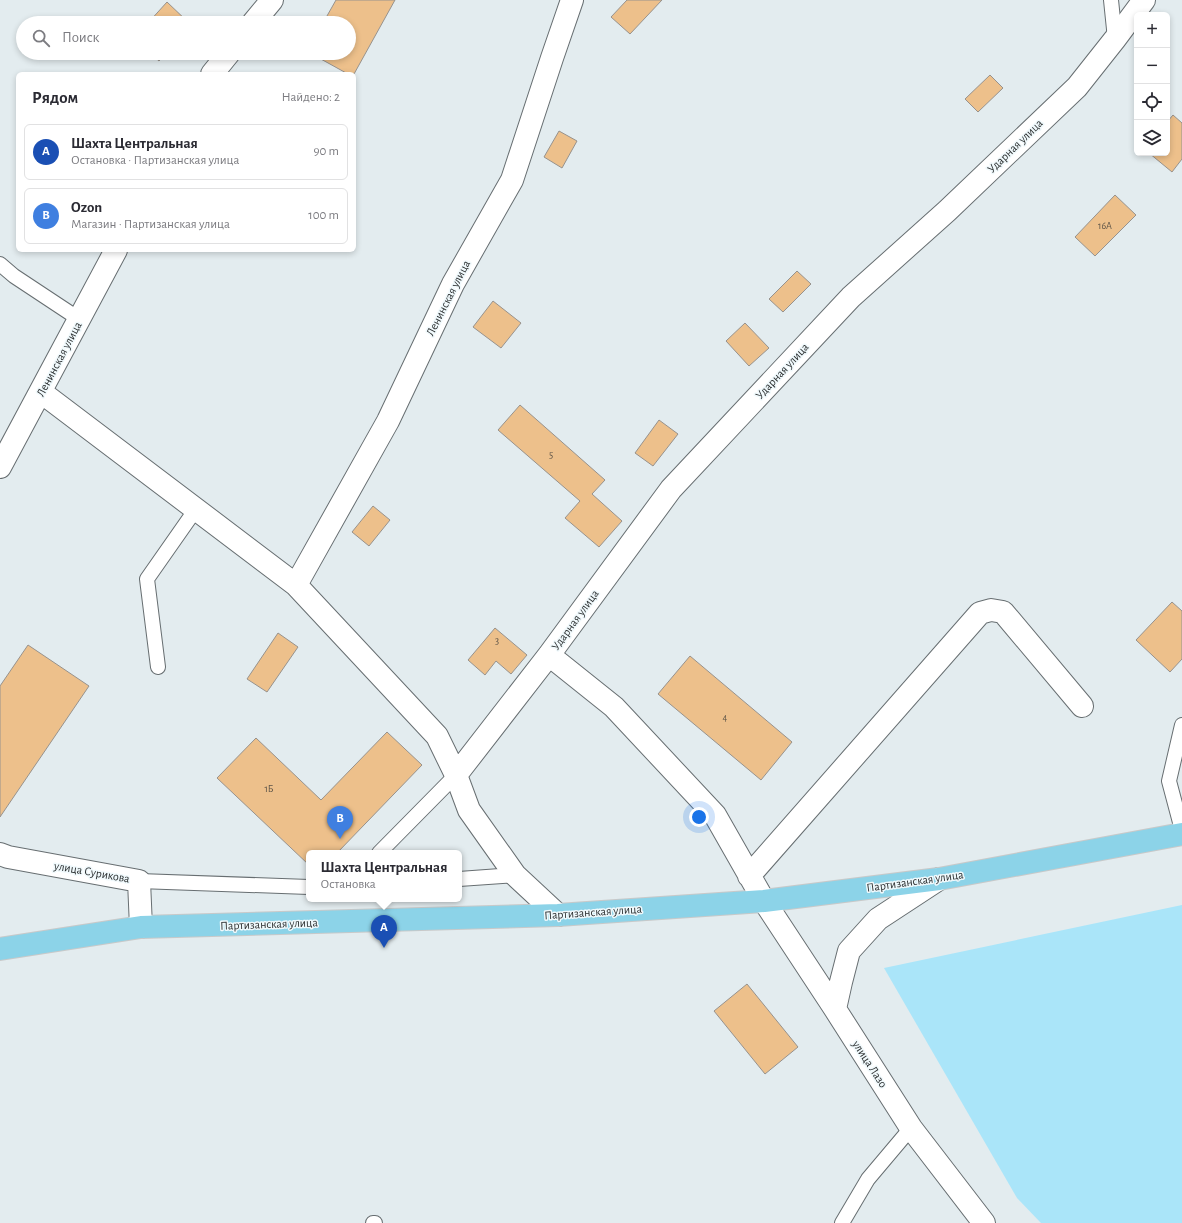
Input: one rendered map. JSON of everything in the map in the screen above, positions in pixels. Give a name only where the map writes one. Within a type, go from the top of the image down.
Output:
[{"type":"main road","name":"Партизанская улица","points":[[0,949],[141,927],[558,915],[764,901],[939,879],[1182,834]]},
{"type":"street","points":[[259,16],[272,0]]},
{"type":"street","name":"Ленинская улица","points":[[296,585],[388,421],[453,284],[512,180],[572,0]]},
{"type":"street","name":"Ударная улица","points":[[456,775],[549,655],[672,489],[851,296],[947,210],[1077,87],[1144,0]]},
{"type":"street","points":[[214,72],[223,60]]},
{"type":"street","name":"Ленинская улица","points":[[0,467],[115,252]]},
{"type":"street","points":[[41,392],[296,585],[437,736],[456,775],[469,810],[515,875],[558,915]]},
{"type":"street","points":[[749,876],[980,613],[991,610],[1004,612],[1082,706]]},
{"type":"street","name":"улица Лазо","points":[[549,655],[614,707],[715,815],[764,901],[911,1128],[984,1223]]},
{"type":"street","name":"улица Сурикова","points":[[3,858],[139,881],[141,927]]},
{"type":"street","points":[[835,1009],[849,952],[878,919],[939,879]]},
{"type":"lane","points":[[1112,0],[1115,39]]},
{"type":"lane","points":[[0,264],[14,276],[79,319]]},
{"type":"lane","points":[[158,667],[147,579],[196,509]]},
{"type":"lane","points":[[1182,725],[1169,781],[1182,830]]},
{"type":"lane","points":[[382,850],[456,775]]},
{"type":"lane","points":[[462,879],[515,875]]},
{"type":"lane","points":[[139,881],[306,887]]},
{"type":"lane","points":[[842,1223],[868,1179],[911,1128]]},
{"type":"shaded area","points":[[1182,905],[1182,1223],[1041,1223],[1017,1198],[884,968]]},
{"type":"building","points":[[336,0],[395,0],[355,72],[344,72],[323,60],[356,60],[356,16],[327,16]]},
{"type":"building","points":[[627,0],[662,0],[630,34],[611,17]]},
{"type":"building","points":[[167,2],[182,16],[154,16]]},
{"type":"building","points":[[990,75],[1003,88],[978,112],[965,99]]},
{"type":"building","points":[[1173,115],[1182,123],[1182,159],[1172,172],[1153,156],[1170,156],[1170,118]]},
{"type":"building","points":[[559,131],[577,141],[562,168],[544,157]]},
{"type":"building","points":[[1115,195],[1136,215],[1095,256],[1075,237]]},
{"type":"building","points":[[797,271],[811,284],[783,312],[769,299]]},
{"type":"building","points":[[493,301],[521,323],[501,348],[473,327]]},
{"type":"building","points":[[745,323],[769,348],[749,366],[726,341]]},
{"type":"building","points":[[520,405],[605,480],[592,494],[622,521],[599,547],[565,518],[580,501],[498,430]]},
{"type":"building","points":[[659,420],[678,434],[653,466],[635,453]]},
{"type":"building","points":[[373,506],[390,520],[369,546],[352,532]]},
{"type":"building","points":[[1172,602],[1182,611],[1182,659],[1170,672],[1136,640]]},
{"type":"building","points":[[495,628],[527,655],[511,674],[496,661],[485,675],[468,660]]},
{"type":"building","points":[[278,633],[298,647],[267,692],[247,679]]},
{"type":"building","points":[[28,645],[89,686],[0,817],[0,686]]},
{"type":"building","points":[[690,656],[792,742],[761,780],[658,694]]},
{"type":"building","points":[[387,732],[422,765],[340,850],[306,850],[306,862],[217,778],[256,738],[321,800]]},
{"type":"building","points":[[747,984],[798,1047],[765,1074],[714,1011]]},
{"type":"place","name":"Ozon","points":[[340,839]]},
{"type":"place","name":"Шахта Центральная","points":[[384,948]]}]
